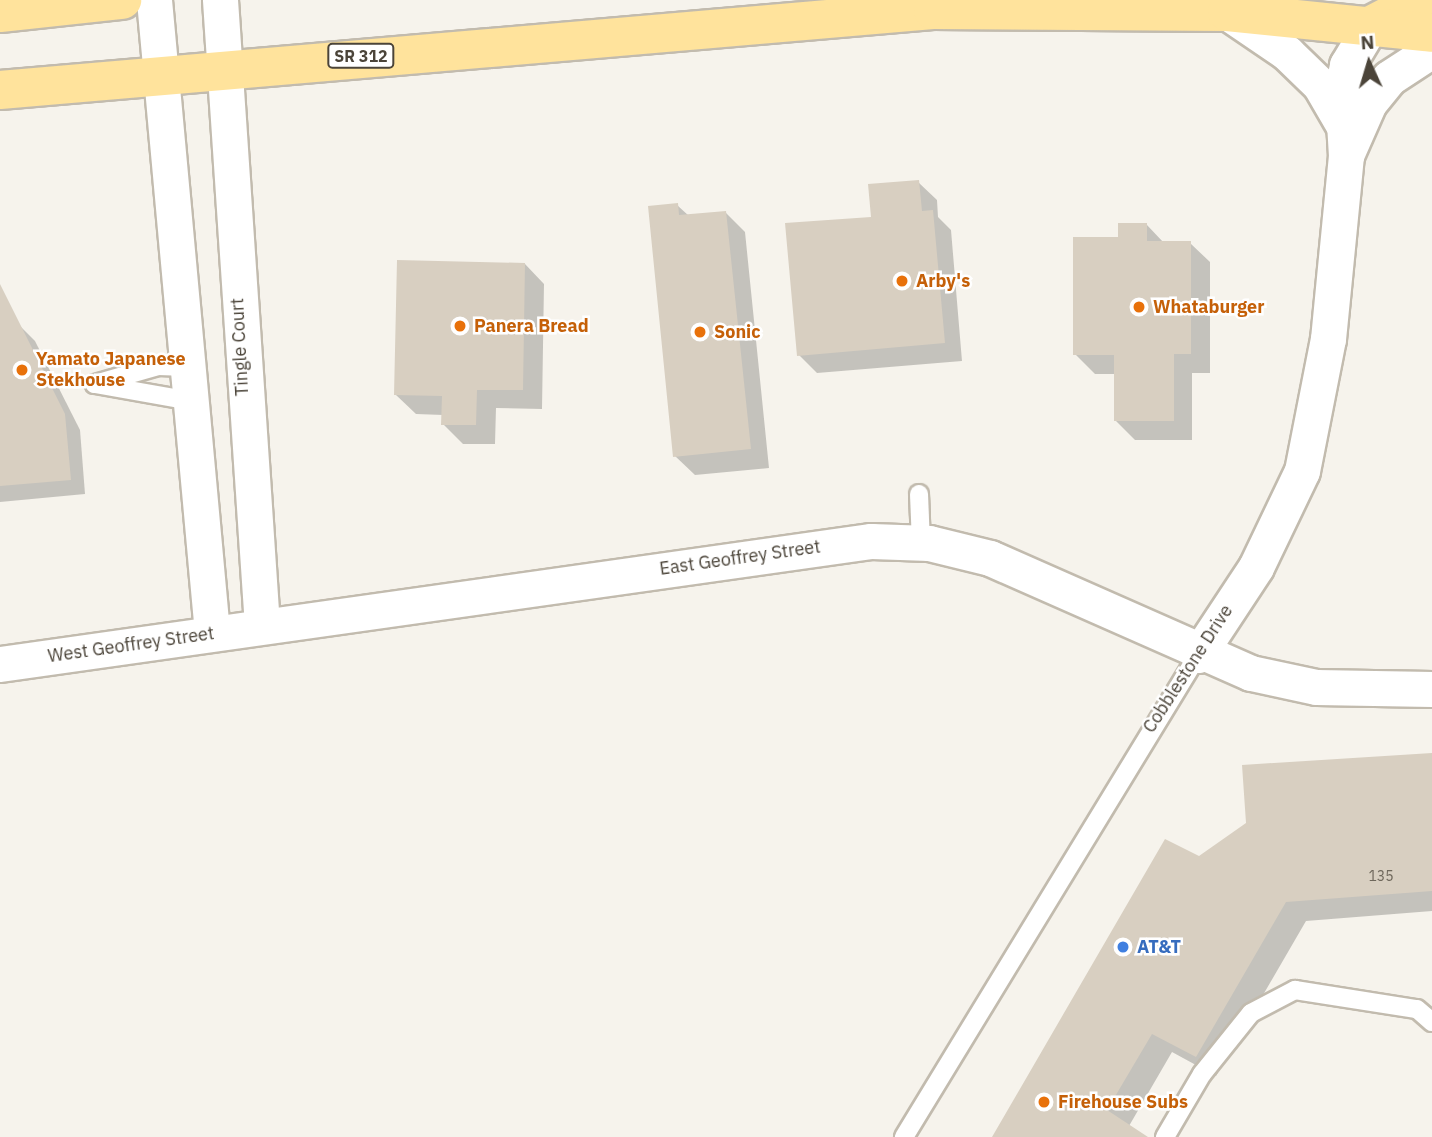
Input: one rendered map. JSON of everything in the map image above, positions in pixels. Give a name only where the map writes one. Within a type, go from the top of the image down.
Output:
[{"type":"main road","points":[[0,13],[122,0]]},
{"type":"main road","points":[[1371,26],[1419,0]]},
{"type":"main road","name":"SR 312","points":[[0,90],[162,76],[226,67],[933,10],[1227,12],[1432,33]]},
{"type":"street","points":[[154,0],[212,633]]},
{"type":"street","name":"Tingle Court","points":[[220,0],[262,626]]},
{"type":"street","points":[[1227,12],[1287,53],[1320,85],[1344,140]]},
{"type":"street","name":"Cobblestone Drive","points":[[1198,654],[1256,567],[1302,471],[1328,339],[1344,140],[1347,65],[1371,26]]},
{"type":"street","name":"Cobblestone Drive","points":[[1344,140],[1389,78],[1432,50]]},
{"type":"street","name":"East Geoffrey Street","points":[[262,626],[819,546],[921,543],[990,558],[1198,654],[1316,687],[1432,689]]},
{"type":"street","name":"West Geoffrey Street","points":[[0,664],[262,626]]},
{"type":"lane","points":[[919,494],[921,543]]},
{"type":"lane","name":"Cobblestone Drive","points":[[904,1137],[1198,654]]},
{"type":"lane","points":[[1165,1137],[1202,1074],[1251,1013],[1295,990],[1417,1009],[1432,1022]]},
{"type":"building","points":[[919,180],[922,211],[933,210],[945,343],[797,356],[785,223],[871,217],[868,184]]},
{"type":"building","name":"Sonic","points":[[678,203],[679,215],[726,211],[751,449],[673,457],[648,206]]},
{"type":"building","points":[[1118,223],[1147,223],[1147,241],[1191,241],[1191,354],[1174,354],[1174,421],[1114,421],[1114,355],[1073,355],[1073,237],[1118,237]]},
{"type":"building","name":"Panera Bread","points":[[397,260],[525,263],[523,390],[477,390],[476,425],[441,425],[442,396],[394,395]]},
{"type":"building","name":"Yamato Japanese Stekhouse","points":[[0,284],[65,414],[71,480],[0,486]]},
{"type":"building","points":[[1432,753],[1432,891],[1286,902],[1196,1057],[1152,1034],[1107,1110],[1148,1137],[992,1137],[1165,839],[1199,856],[1246,823],[1242,765]]},
{"type":"place","name":"Arby's","points":[[902,281]]},
{"type":"place","name":"Whataburger","points":[[1139,307]]},
{"type":"place","name":"Panera Bread","points":[[460,326]]},
{"type":"place","name":"Sonic","points":[[700,332]]},
{"type":"place","name":"Yamato Japanese Stekhouse","points":[[22,370]]},
{"type":"place","name":"AT&T","points":[[1123,947]]},
{"type":"place","name":"Firehouse Subs","points":[[1044,1102]]}]
